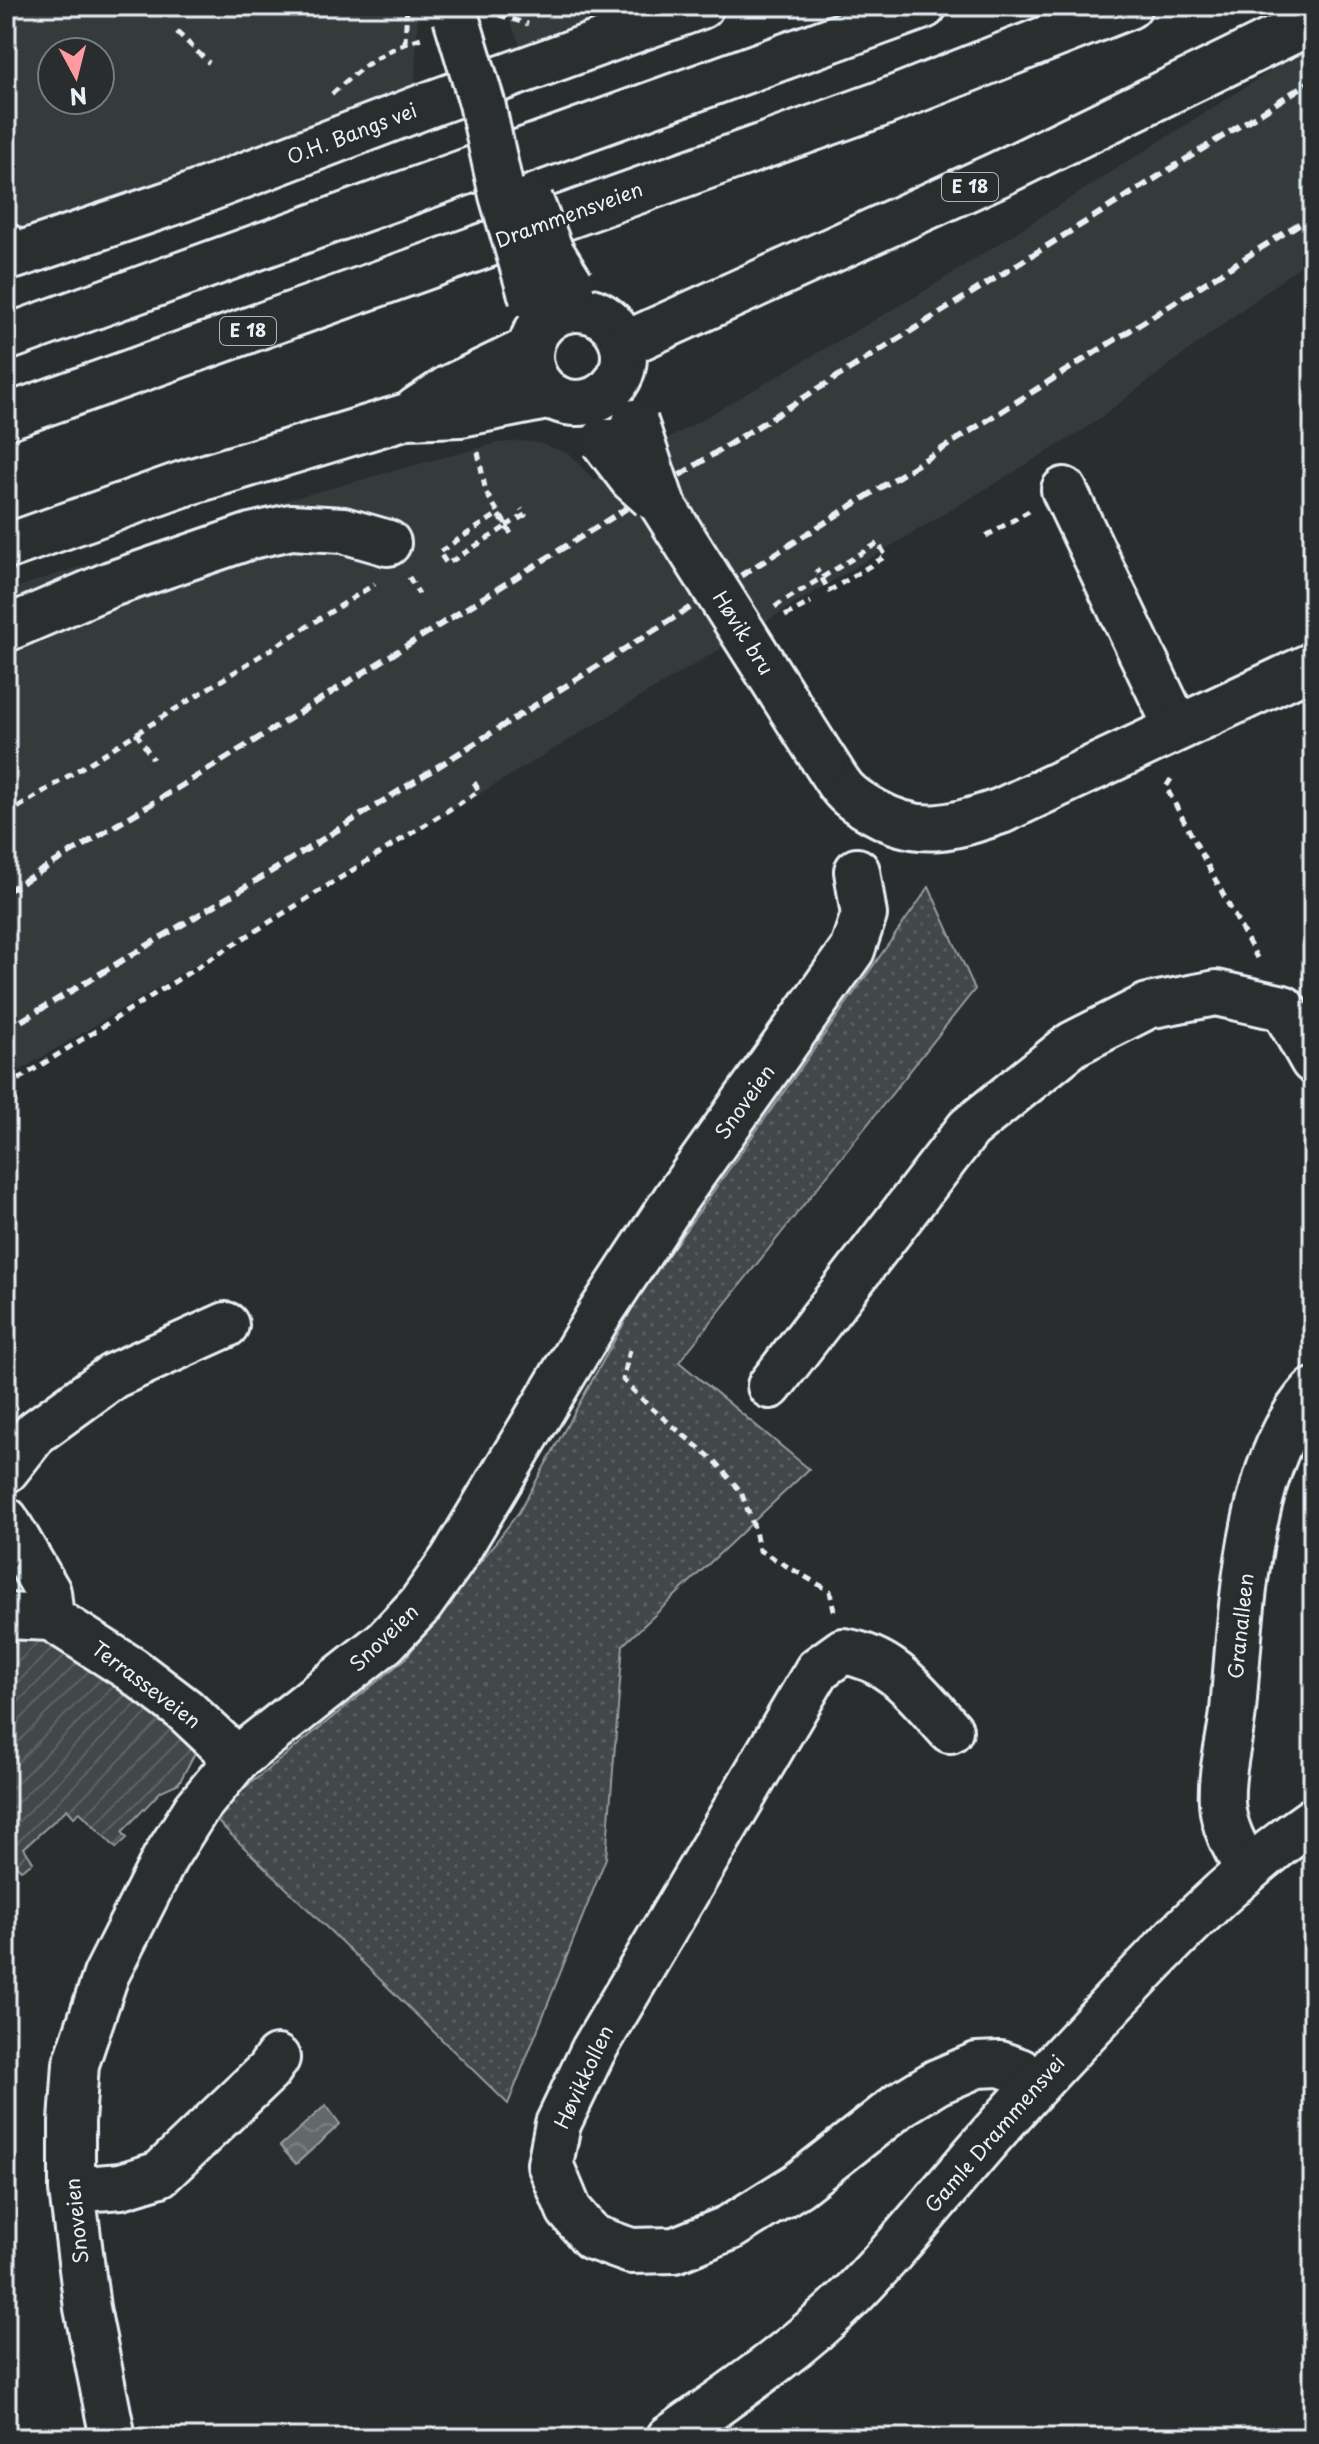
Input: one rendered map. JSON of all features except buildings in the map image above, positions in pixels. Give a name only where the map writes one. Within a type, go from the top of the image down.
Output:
[{"type":"main road","name":"O.H. Bangs vei","points":[[8,254],[177,201],[433,103],[608,22],[701,6]]},
{"type":"main road","points":[[6,338],[924,6]]},
{"type":"main road","name":"Drammensveien","points":[[6,417],[878,105],[1129,6]]},
{"type":"main road","points":[[454,11],[482,103],[525,189],[551,252],[552,314],[530,363],[534,376],[541,388],[619,432]]},
{"type":"main road","name":"E 18","points":[[622,359],[1313,21]]},
{"type":"main road","points":[[6,547],[183,484],[407,416],[461,414],[561,400],[586,403],[601,397],[613,387],[622,359],[612,324],[552,314],[407,416]]},
{"type":"main road","name":"Høvik bru","points":[[622,359],[619,432],[843,790],[860,804],[912,828],[937,829],[964,823],[1001,811],[1177,728]]},
{"type":"main road","points":[[1064,490],[1177,728],[1313,665]]},
{"type":"main road","points":[[6,629],[111,584],[251,536],[291,527],[343,530],[382,563]]},
{"type":"main road","name":"Snoveien","points":[[113,2438],[87,2308],[72,2190],[76,2064],[106,1975],[165,1858],[196,1809],[237,1759],[385,1642],[420,1605],[452,1560],[616,1289],[676,1198],[852,950],[864,915],[857,871]]},
{"type":"main road","points":[[770,1386],[969,1128],[1073,1044],[1148,1006],[1216,993],[1283,1008],[1313,1061]]},
{"type":"main road","points":[[6,1470],[36,1432],[113,1376],[226,1325]]},
{"type":"main road","name":"Granalleen","points":[[1248,1870],[1231,1841],[1222,1803],[1233,1711],[1237,1634],[1253,1528],[1272,1464],[1300,1404],[1313,1391]]},
{"type":"main road","points":[[6,1520],[48,1592],[51,1618]]},
{"type":"main road","name":"Terrasseveien","points":[[6,1616],[51,1618],[131,1669],[185,1710],[237,1759]]},
{"type":"main road","name":"Høvikkollen","points":[[950,1730],[893,1669],[862,1654],[843,1651],[818,1669],[593,2051],[558,2124],[550,2164],[569,2210],[592,2237],[631,2251],[675,2250],[729,2228],[798,2185],[901,2104],[937,2082],[977,2065],[1000,2064],[1020,2071],[1036,2085]]},
{"type":"main road","name":"Gamle Drammensvei","points":[[669,2438],[762,2372],[849,2297],[903,2241],[957,2174],[1140,1973],[1248,1870],[1313,1820]]},
{"type":"main road","points":[[72,2190],[121,2186],[160,2174],[268,2071],[277,2058]]},
{"type":"path","points":[[327,99],[366,63],[405,43],[407,6]]},
{"type":"path","points":[[177,32],[209,63]]},
{"type":"path","points":[[477,448],[486,493],[512,536]]},
{"type":"path","points":[[507,526],[498,514],[439,552],[447,564],[507,526],[523,512]]},
{"type":"path","points":[[816,569],[821,577],[825,584],[829,591],[886,556],[878,543],[832,572],[823,577],[814,583],[779,604],[787,617],[811,602],[786,618],[777,603],[821,577]]},
{"type":"path","points":[[6,815],[136,733],[382,563]]},
{"type":"path","points":[[136,733],[153,759]]},
{"type":"path","points":[[6,1109],[17,1103],[6,1086],[479,791],[474,782]]},
{"type":"path","points":[[1166,787],[1283,1008]]},
{"type":"path","points":[[623,1380],[717,1463],[741,1492],[759,1550],[830,1591]]},
{"type":"shaded area","points":[[6,6],[418,6],[413,128],[6,276]]},
{"type":"shaded area","points":[[503,6],[639,6],[521,47]]},
{"type":"shaded area","points":[[1313,44],[1313,256],[1085,429],[6,1079],[6,591],[265,506],[497,443],[523,441],[569,454],[595,481],[918,295]]},
{"type":"shaded area","points":[[929,887],[975,989],[679,1362],[809,1469],[623,1645],[606,1858],[508,2104],[211,1815],[405,1659],[519,1512],[639,1296]]},
{"type":"shaded area","points":[[6,1632],[54,1640],[155,1712],[195,1753],[179,1783],[161,1791],[122,1832],[127,1838],[116,1848],[80,1812],[74,1817],[67,1809],[24,1848],[33,1862],[21,1870],[6,1856]]},
{"type":"water","points":[[326,2105],[340,2124],[296,2164],[280,2146]]},
{"type":"railway","points":[[6,892],[212,767],[1313,80]]},
{"type":"railway","points":[[6,1030],[277,868],[1313,215]]}]
